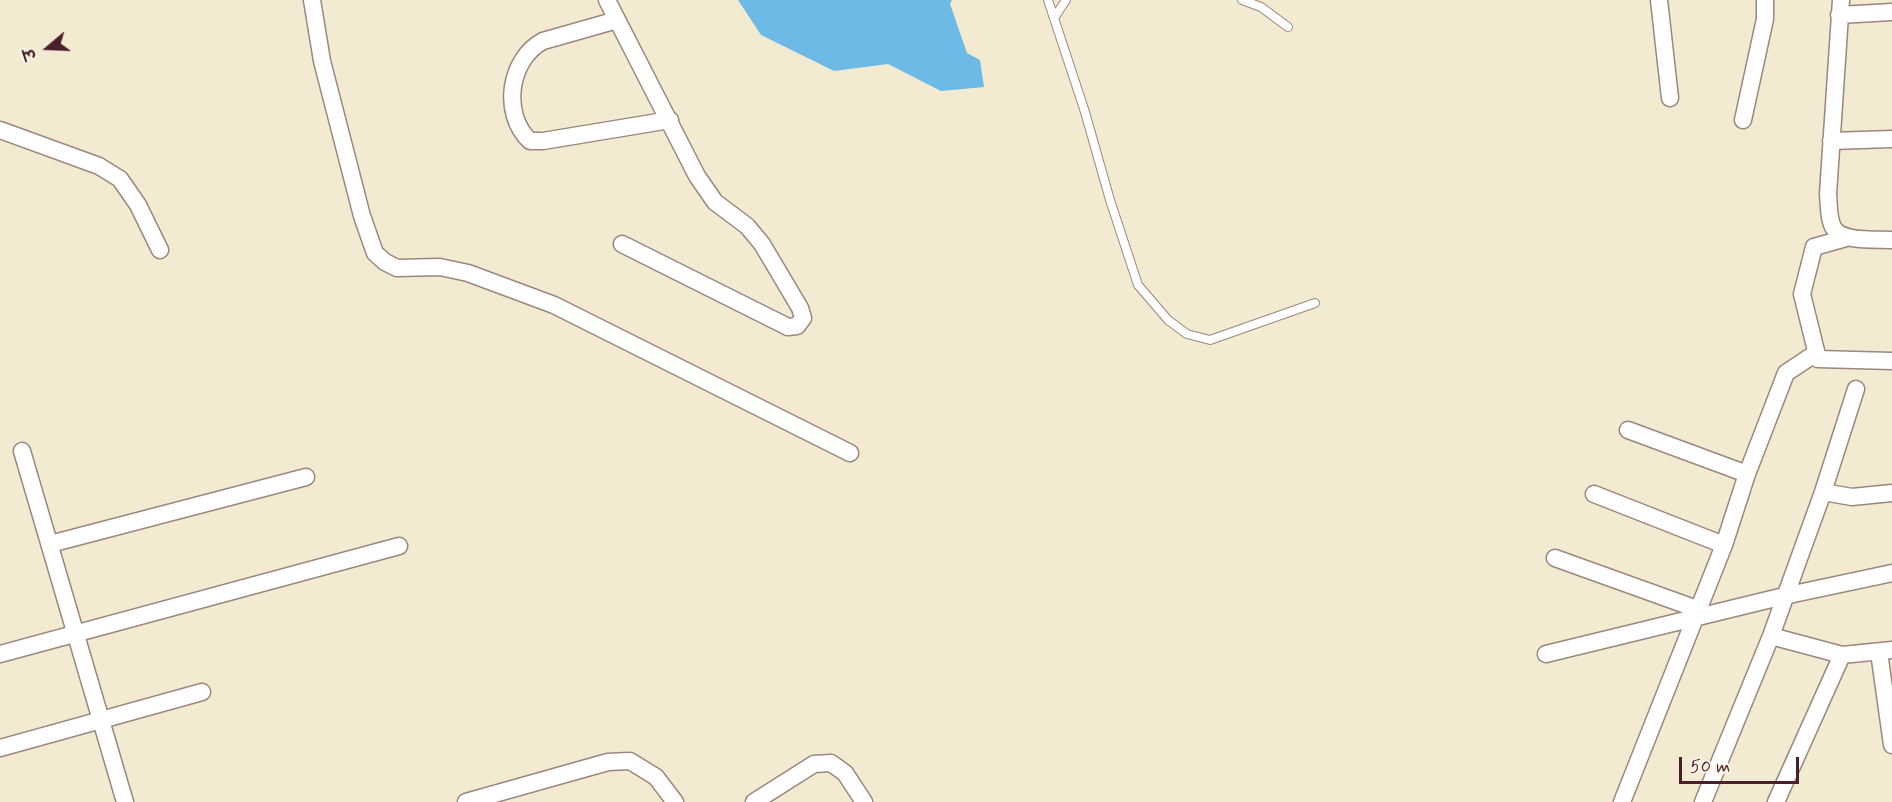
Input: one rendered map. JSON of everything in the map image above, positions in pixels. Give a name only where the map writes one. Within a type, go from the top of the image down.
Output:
[{"type":"street","points":[[312,0],[322,61],[362,216],[375,253],[385,262],[397,268],[434,266],[468,273],[554,305],[850,453]]},
{"type":"street","points":[[607,0],[697,176],[715,202],[747,226],[762,244],[800,308],[803,318],[797,326],[788,327],[622,244]]},
{"type":"street","points":[[1659,0],[1670,98]]},
{"type":"street","points":[[1743,120],[1765,19],[1765,0]]},
{"type":"street","points":[[1846,238],[1833,228],[1828,194],[1840,8],[1892,12]]},
{"type":"street","points":[[617,20],[543,41],[533,46],[521,60],[514,76],[513,102],[521,132],[530,141],[543,141],[670,120]]},
{"type":"street","points":[[0,130],[99,166],[120,179],[138,205],[160,250]]},
{"type":"street","points":[[1831,141],[1892,139]]},
{"type":"street","points":[[1892,240],[1846,238],[1814,246],[1802,294],[1818,360],[1892,361]]},
{"type":"street","points":[[1622,802],[1724,545],[1747,474],[1786,373],[1816,353]]},
{"type":"street","points":[[1703,802],[1771,636],[1823,492],[1856,389]]},
{"type":"street","points":[[1628,430],[1747,474]]},
{"type":"street","points":[[22,451],[125,802]]},
{"type":"street","points":[[50,544],[306,477]]},
{"type":"street","points":[[1823,492],[1852,496],[1892,493]]},
{"type":"street","points":[[1594,495],[1724,545]]},
{"type":"street","points":[[0,654],[399,546]]},
{"type":"street","points":[[1555,558],[1695,614]]},
{"type":"street","points":[[1546,654],[1695,614],[1892,573]]},
{"type":"street","points":[[1771,636],[1842,655],[1886,651],[1892,745]]},
{"type":"street","points":[[1776,802],[1842,655]]},
{"type":"street","points":[[0,748],[202,692]]},
{"type":"street","points":[[466,802],[608,762],[630,761],[656,777],[675,802]]},
{"type":"street","points":[[754,802],[814,764],[831,763],[845,773],[864,802]]},
{"type":"lane","points":[[1048,0],[1138,285],[1168,320],[1187,334],[1198,339],[1210,340],[1315,303]]},
{"type":"lane","points":[[1054,18],[1065,0]]},
{"type":"lane","points":[[1242,0],[1261,7],[1288,27]]},
{"type":"water","points":[[738,0],[952,0],[950,4],[967,53],[980,60],[984,87],[941,91],[888,64],[834,71],[761,35]]}]
